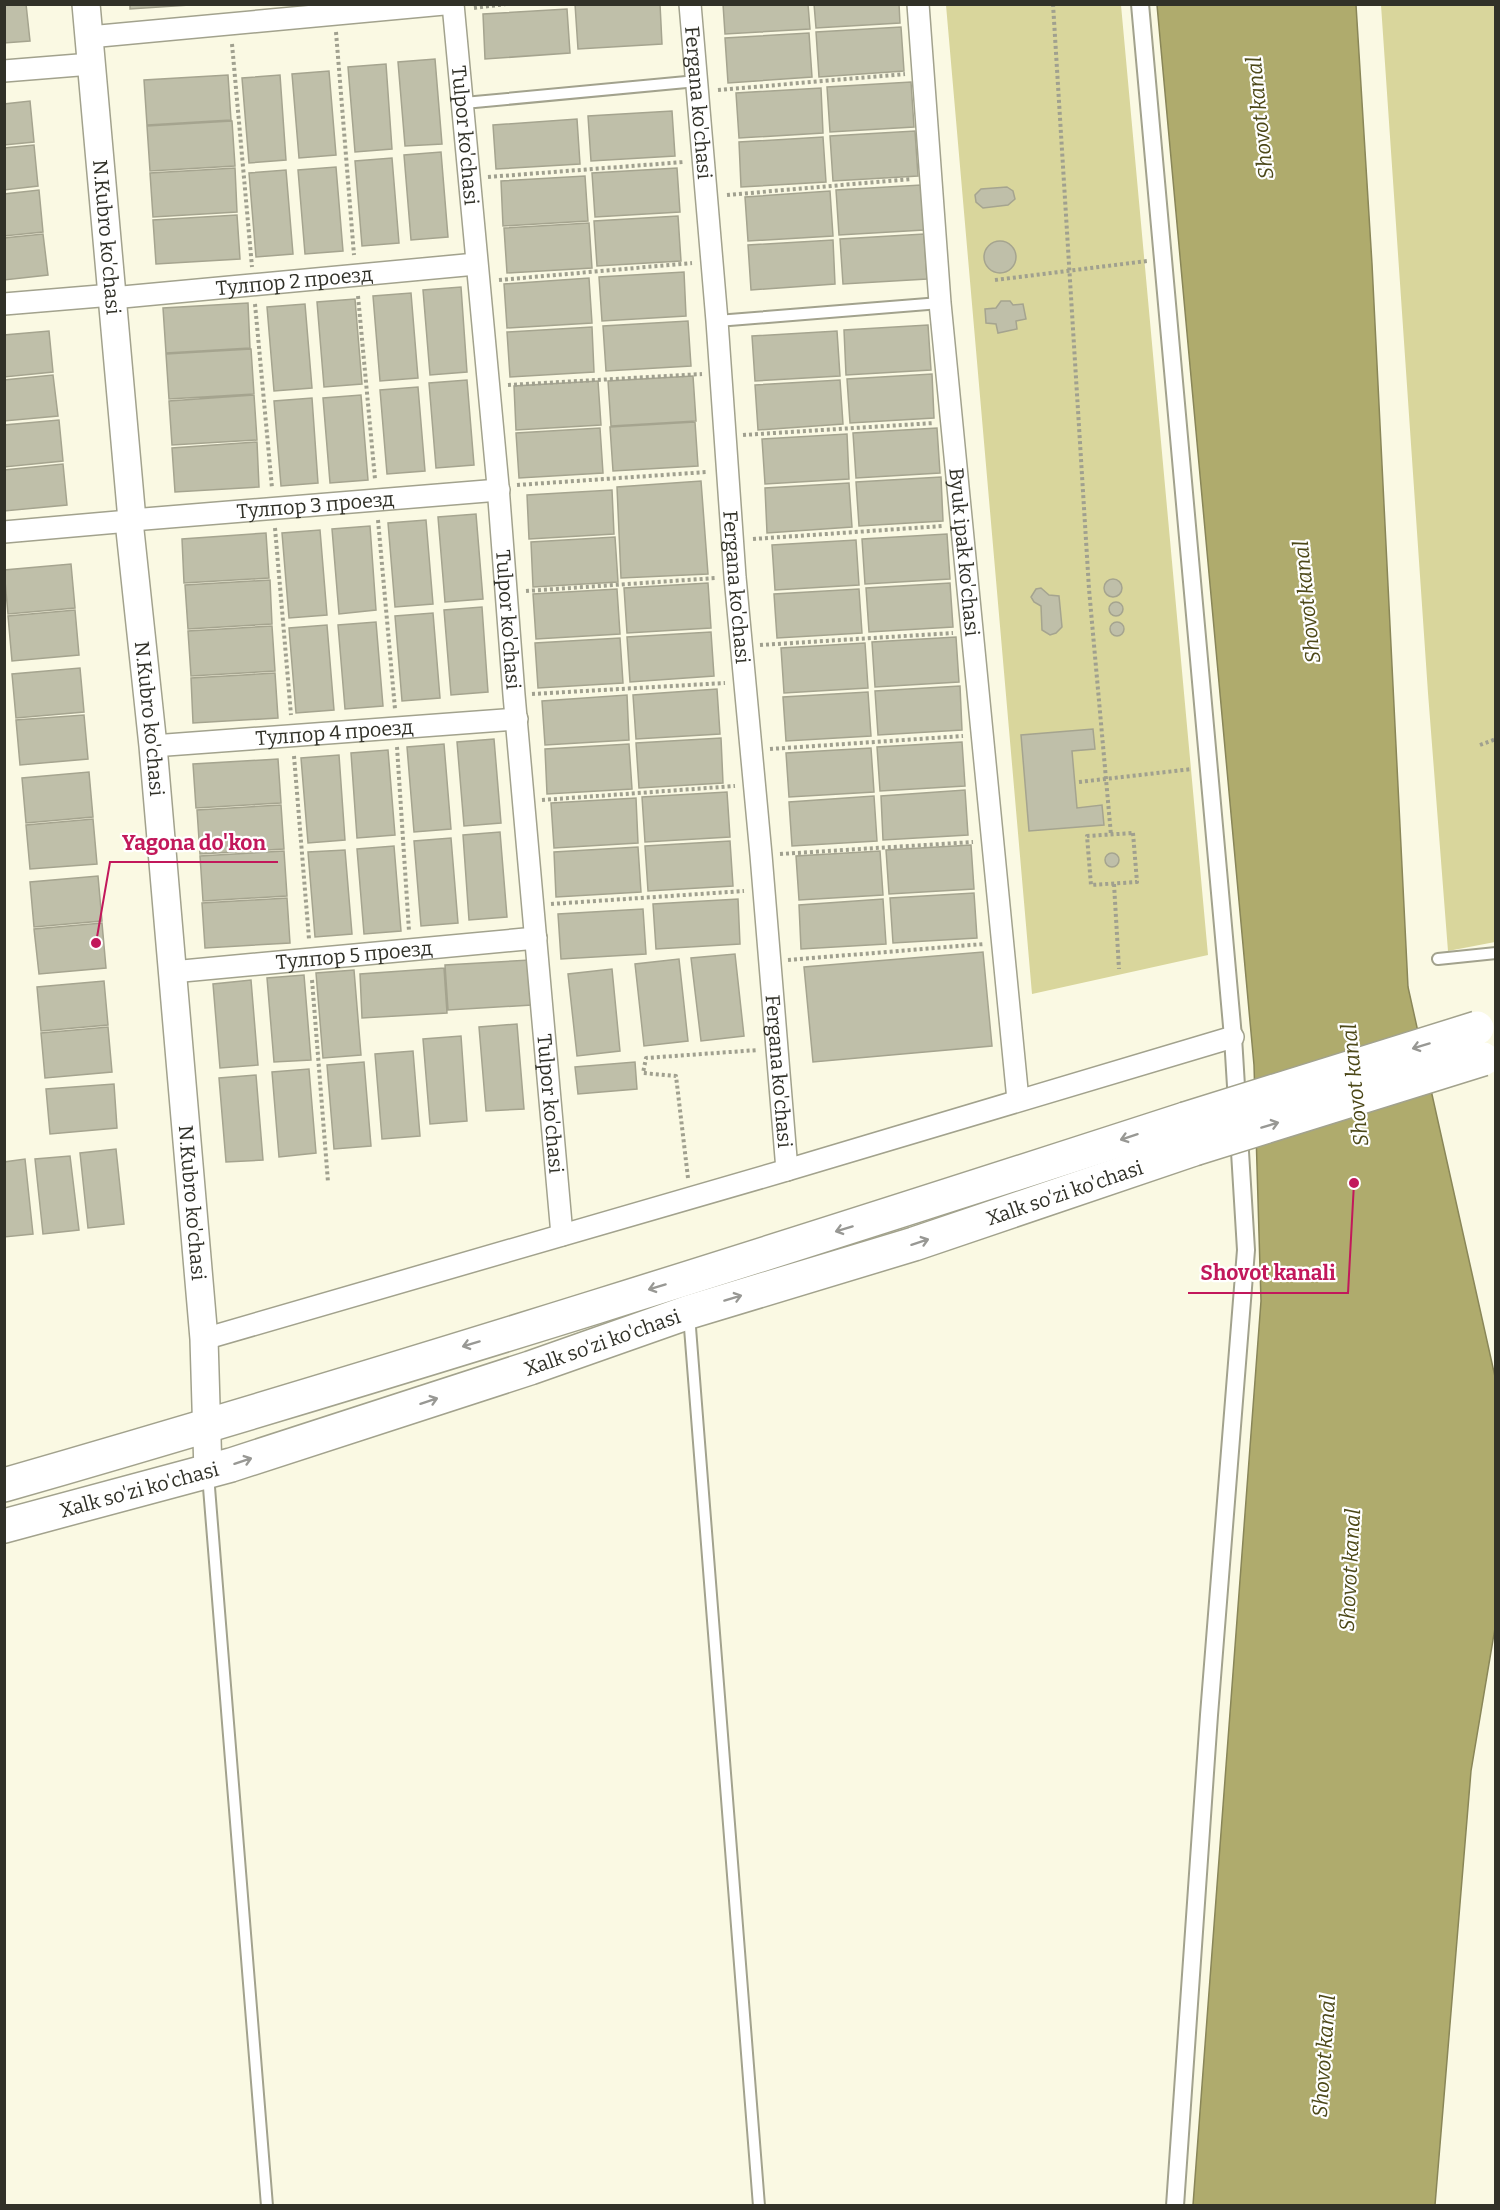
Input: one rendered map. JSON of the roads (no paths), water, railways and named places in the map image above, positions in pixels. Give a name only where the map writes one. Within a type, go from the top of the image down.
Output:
[{"type":"main road","points":[[1190,1134],[1488,1041]]},
{"type":"main road","name":"Xalk so'zi ko'chasi","points":[[4,1526],[208,1472],[530,1368],[688,1312],[914,1244],[1190,1134]]},
{"type":"main road","name":"Xalk so'zi ko'chasi","points":[[4,1485],[207,1426],[909,1208],[1190,1134]]},
{"type":"street","name":"N.Kubro ko'chasi","points":[[86,4],[204,1339],[208,1472]]},
{"type":"street","name":"Fergana ko'chasi","points":[[690,4],[717,321],[735,577],[788,1170]]},
{"type":"street","name":"Byuk ipak ko'chasi","points":[[918,4],[940,303],[1018,1100]]},
{"type":"street","points":[[1140,4],[1233,1037],[1246,1250],[1209,1715],[1175,2205]]},
{"type":"street","points":[[89,37],[334,14],[450,6]]},
{"type":"street","name":"Tulpor ko'chasi","points":[[450,6],[464,103],[562,1235]]},
{"type":"street","points":[[4,71],[92,64]]},
{"type":"street","name":"Тулпор 2 проезд","points":[[4,304],[356,276],[477,273]]},
{"type":"street","name":"Тулпор 3 проезд","points":[[4,532],[498,488]]},
{"type":"street","name":"Тулпор 4 проезд","points":[[153,746],[517,719]]},
{"type":"street","name":"Тулпор 5 проезд","points":[[172,972],[536,938]]},
{"type":"street","points":[[204,1339],[788,1170],[1233,1037]]},
{"type":"lane","points":[[464,103],[697,86]]},
{"type":"lane","points":[[717,321],[940,303]]},
{"type":"lane","points":[[1438,958],[1496,953]]},
{"type":"lane","points":[[688,1312],[759,2205]]},
{"type":"lane","points":[[208,1472],[267,2205]]},
{"type":"water","name":"Shovot kanal","points":[[1157,5],[1356,5],[1372,264],[1408,987],[1496,1381],[1495,1628],[1471,1771],[1435,2205],[1193,2205],[1261,1301],[1254,1065]]},
{"type":"place","name":"Yagona do'kon","points":[[96,943]]},
{"type":"place","name":"Shovot kanali","points":[[1354,1183]]}]
